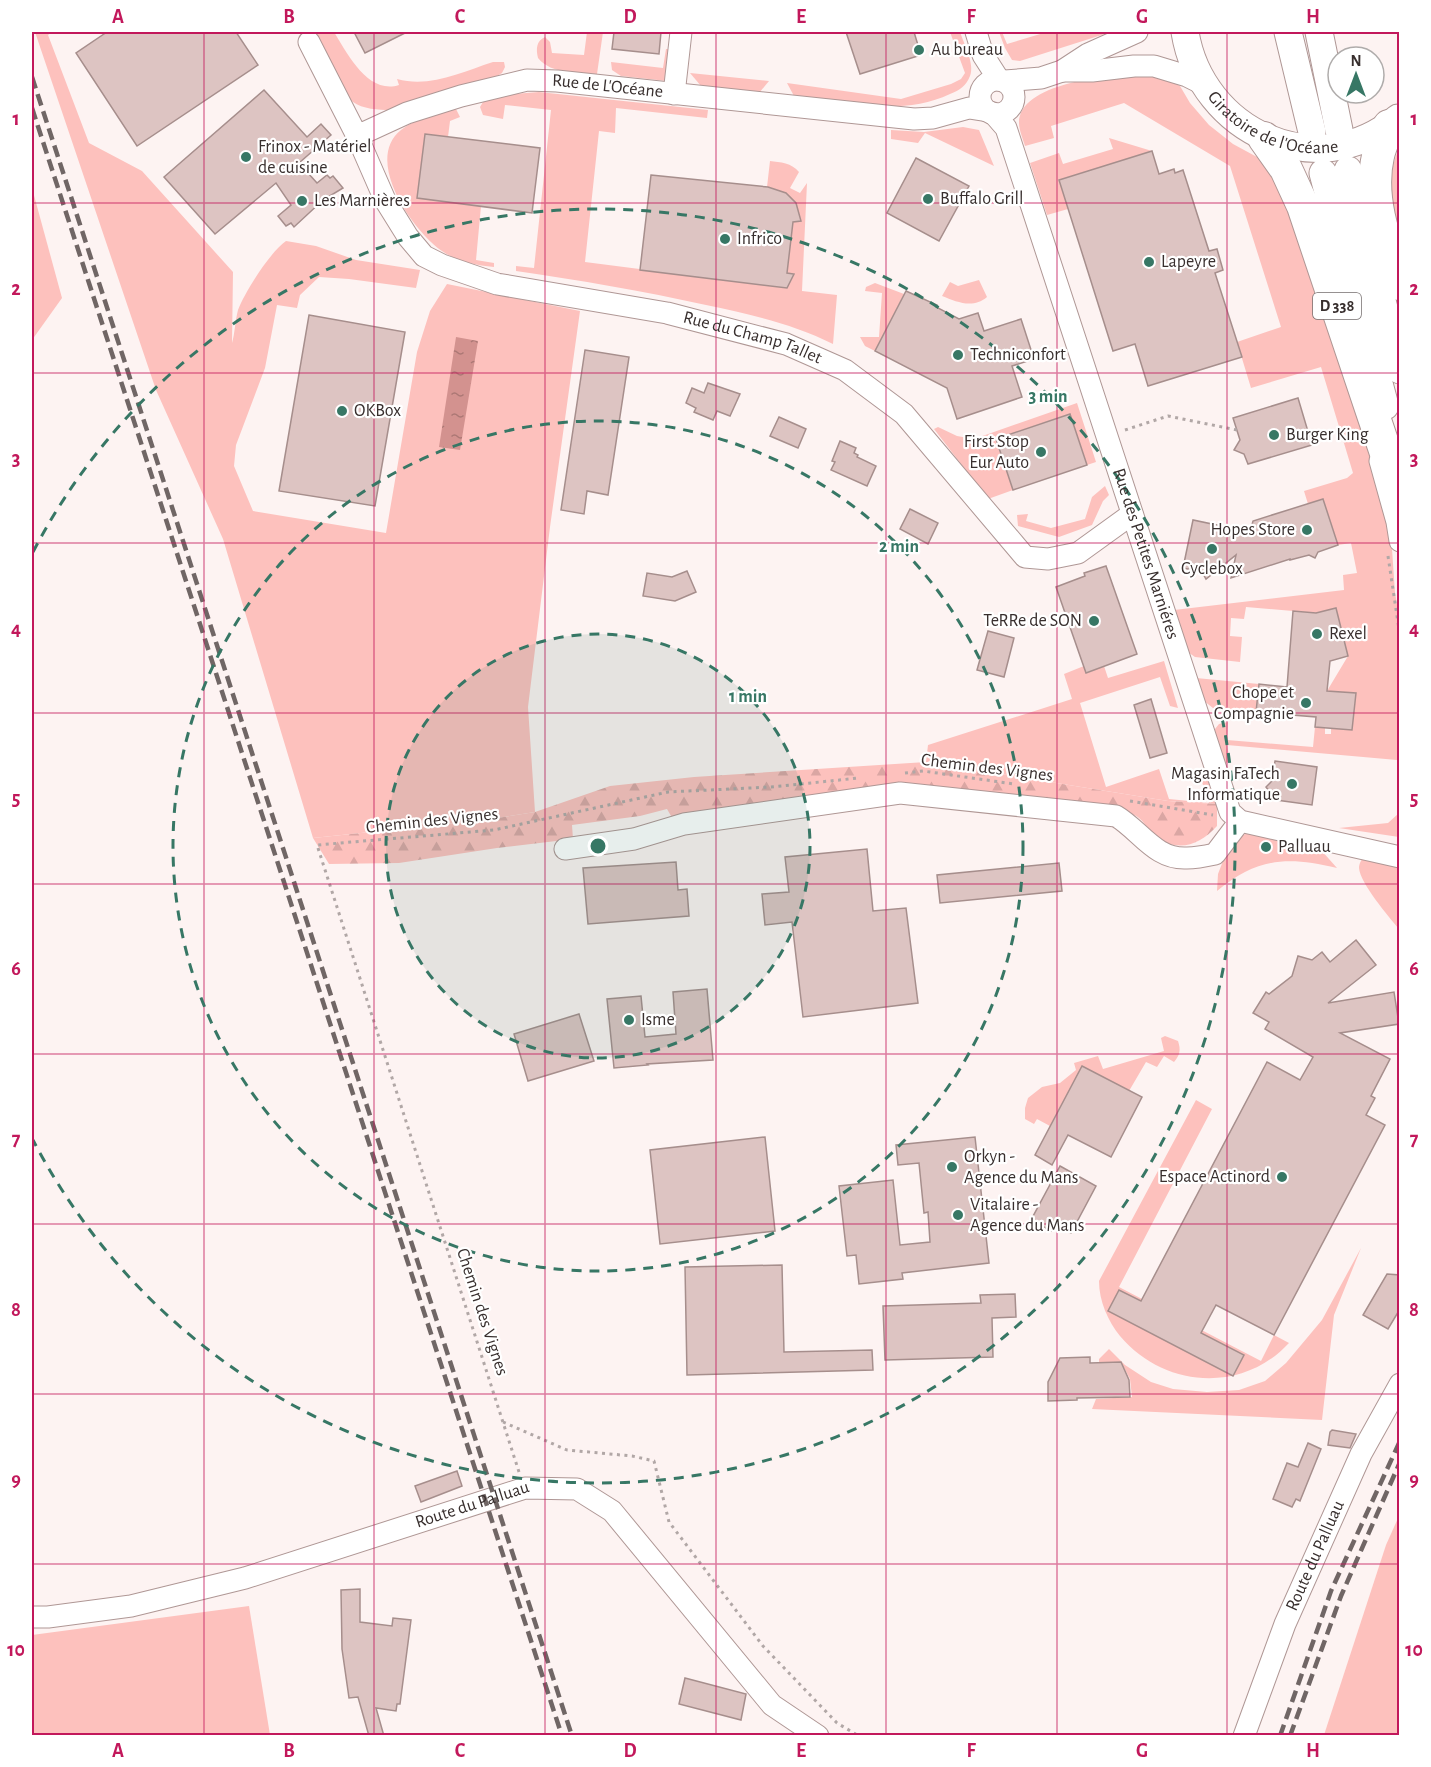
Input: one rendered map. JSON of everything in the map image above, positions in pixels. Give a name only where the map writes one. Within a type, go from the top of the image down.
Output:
[{"type":"highway","points":[[1394,122],[1378,157],[1375,183],[1378,214],[1400,284]]},
{"type":"highway","name":"D 338","points":[[1264,138],[1286,169],[1303,206],[1391,468],[1400,479]]},
{"type":"main road","name":"Giratoire de l'Océane","points":[[1185,32],[1190,54],[1203,84],[1227,114],[1264,138],[1296,146],[1324,147],[1359,140],[1394,122]]},
{"type":"main road","points":[[1287,32],[1312,132]]},
{"type":"main road","points":[[1319,32],[1339,130]]},
{"type":"main road","name":"D 338","points":[[1400,370],[1336,171],[1400,460]]},
{"type":"street","points":[[674,94],[681,32]]},
{"type":"street","name":"Rue des Petites Marniéres","points":[[976,32],[995,101],[1230,812],[1240,820]]},
{"type":"street","points":[[1062,71],[1088,54],[1137,32]]},
{"type":"street","points":[[309,42],[357,136]]},
{"type":"street","points":[[1062,71],[1154,66],[1187,76],[1203,84]]},
{"type":"street","name":"Rue de L'Océane","points":[[357,136],[418,110],[461,96],[527,80],[557,81],[914,119],[933,118],[995,101],[1041,78],[1062,71]]},
{"type":"street","name":"Rue du Champ Tallet","points":[[357,136],[385,200],[408,237],[424,256],[442,265],[497,284],[667,313],[786,344],[845,370],[904,414],[1025,557],[1048,559],[1078,553],[1132,514]]},
{"type":"street","points":[[1353,353],[1366,412],[1391,502],[1393,544]]},
{"type":"street","points":[[565,849],[634,838],[684,824],[900,793],[1116,816],[1126,822],[1155,850],[1171,857],[1186,859],[1215,854],[1240,820],[1347,850],[1400,857]]},
{"type":"street","name":"Route du Palluau","points":[[1244,1736],[1290,1613],[1361,1454],[1400,1384]]},
{"type":"street","name":"Route du Palluau","points":[[32,1617],[131,1606],[245,1578],[525,1488],[577,1489],[612,1511],[772,1705],[818,1736]]},
{"type":"path","points":[[1107,436],[1168,416],[1237,430]]},
{"type":"path","points":[[1393,544],[1400,636]]},
{"type":"path","name":"Chemin des Vignes","points":[[900,774],[923,771],[1025,786]]},
{"type":"path","name":"Chemin des Vignes","points":[[525,1488],[317,845],[494,830],[668,792],[771,787],[865,777]]},
{"type":"path","points":[[1128,801],[1217,815]]},
{"type":"path","points":[[503,1422],[567,1450],[632,1456],[654,1461],[669,1522],[763,1646],[837,1723],[859,1736]]},
{"type":"green space","points":[[35,32],[52,32],[48,35],[89,143],[142,171],[233,272],[232,343],[238,310],[246,293],[266,263],[286,241],[316,246],[356,260],[420,270],[416,288],[319,277],[300,295],[297,308],[277,305],[265,368],[236,445],[234,466],[253,511],[386,533],[417,352],[430,311],[447,284],[580,311],[528,707],[535,812],[485,820],[313,838],[223,539],[156,390]]},
{"type":"green space","points":[[317,32],[334,32],[352,61],[368,78],[378,84],[388,86],[399,85],[397,79],[422,82],[434,80],[493,62],[504,62],[505,67],[502,73],[492,79],[390,110],[371,109],[353,102],[343,90]]},
{"type":"green space","points":[[587,32],[603,32],[597,74],[558,70],[538,58],[537,46],[545,37],[550,42],[552,53],[584,55]]},
{"type":"green space","points":[[950,32],[960,32],[970,60],[970,76],[960,89],[932,101],[893,106],[853,104],[794,96],[787,83],[901,99],[951,84],[961,79],[965,73]]},
{"type":"green space","points":[[999,32],[1002,32],[1007,44],[1047,32],[1111,32],[1020,61],[1012,60]]},
{"type":"green space","points":[[666,49],[679,50],[676,82],[621,76],[612,70],[611,62],[663,68]]},
{"type":"green space","points":[[1137,72],[1166,78],[1180,86],[1190,103],[1209,125],[1233,144],[1257,157],[1275,175],[1354,401],[1391,534],[1395,593],[1400,622],[1399,781],[1397,760],[1227,745],[1230,761],[1226,763],[1221,760],[1214,740],[1215,729],[1219,724],[1228,722],[1227,740],[1313,747],[1315,727],[1325,728],[1325,734],[1331,734],[1331,728],[1352,730],[1356,693],[1327,691],[1348,656],[1336,608],[1316,613],[1246,607],[1244,619],[1231,618],[1230,636],[1242,637],[1240,662],[1195,657],[1185,650],[1174,610],[1344,590],[1343,575],[1357,573],[1351,543],[1338,545],[1323,499],[1308,504],[1304,491],[1347,478],[1353,473],[1321,367],[1251,388],[1237,342],[1281,327],[1230,166],[1124,103],[1051,126],[1054,138],[1025,146],[1019,123],[1023,109],[1033,99],[1048,90],[1086,79]]},
{"type":"green space","points":[[690,73],[769,81],[759,93],[701,86]]},
{"type":"green space","points":[[539,92],[708,110],[707,118],[616,108],[615,133],[599,131],[585,262],[787,288],[794,275],[787,273],[793,222],[801,221],[790,198],[767,187],[770,161],[786,163],[796,169],[799,172],[790,188],[800,193],[807,183],[802,291],[837,295],[833,344],[787,325],[738,312],[635,290],[516,271],[516,266],[534,268],[551,110],[505,105],[503,119],[483,115],[480,107],[483,102],[514,94]]},
{"type":"green space","points":[[456,109],[460,117],[450,121],[448,137],[425,134],[417,198],[481,206],[476,260],[494,263],[494,267],[454,258],[430,241],[406,212],[396,194],[390,176],[387,159],[391,143],[401,130],[420,119]]},
{"type":"green space","points":[[963,127],[979,130],[994,166],[925,133],[918,143],[891,139],[891,130],[924,132]]},
{"type":"green space","points":[[1109,138],[1152,151],[1060,180],[1068,209],[1047,215],[1030,163],[1059,153],[1063,164],[1113,149]]},
{"type":"green space","points":[[1399,148],[1399,229],[1391,179]]},
{"type":"green space","points":[[32,188],[62,298],[32,340]]},
{"type":"green space","points":[[979,280],[987,297],[982,301],[971,304],[942,296],[950,282],[958,286]]},
{"type":"green space","points":[[875,283],[904,294],[875,351],[865,346],[860,337],[879,337],[882,293],[865,291],[866,287]]},
{"type":"green space","points":[[1077,403],[1096,462],[1087,465],[1069,414],[996,439],[1013,490],[988,499],[934,429],[938,427],[957,436],[974,439]]},
{"type":"green space","points":[[1105,486],[1109,495],[1103,501],[1092,525],[1059,537],[1018,526],[1017,515],[1028,514],[1026,521],[1051,528],[1085,519],[1092,497]]},
{"type":"green space","points":[[1164,661],[1178,708],[1170,706],[1160,677],[1080,703],[1106,787],[1159,769],[1169,799],[1209,803],[1201,779],[1208,777],[1217,804],[1168,801],[926,762],[928,745],[1072,699],[1064,674],[1084,666],[1087,673],[1104,666],[1108,678]]},
{"type":"green space","points":[[1196,678],[1259,684],[1256,712],[1213,708],[1204,701]]},
{"type":"green space","points":[[926,762],[1168,801],[1217,804],[1217,826],[1194,843],[1177,845],[1160,839],[1139,818],[1117,808],[954,790],[712,809],[674,821],[667,809],[640,816],[572,825],[573,839],[399,863],[329,864],[313,838],[485,820],[535,812],[610,786],[694,777]]},
{"type":"green space","points":[[1399,804],[1399,837],[1339,828],[1388,823],[1398,814]]},
{"type":"green space","points":[[1255,830],[1313,841],[1337,868],[1303,862],[1273,863],[1246,872],[1217,891],[1218,874],[1231,840]]},
{"type":"green space","points":[[1365,855],[1399,865],[1399,929],[1364,882],[1359,868]]},
{"type":"green space","points":[[1165,1036],[1178,1041],[1179,1052],[1176,1059],[1174,1062],[1164,1056],[1157,1067],[1146,1062],[1129,1091],[1082,1066],[1050,1126],[1037,1119],[1034,1124],[1025,1119],[1028,1098],[1042,1087],[1060,1083],[1076,1070],[1074,1063],[1098,1056],[1103,1069],[1164,1051],[1161,1038]]},
{"type":"green space","points":[[1196,1100],[1212,1109],[1119,1287],[1261,1361],[1274,1335],[1289,1343],[1270,1359],[1249,1371],[1226,1377],[1203,1378],[1180,1375],[1158,1366],[1138,1353],[1120,1336],[1112,1324],[1102,1303],[1099,1288],[1099,1281]]},
{"type":"green space","points":[[1361,1248],[1334,1315],[1322,1420],[1092,1409],[1096,1399],[1132,1397],[1130,1379],[1121,1362],[1099,1362],[1099,1359],[1109,1349],[1125,1365],[1151,1382],[1173,1389],[1207,1392],[1239,1390],[1265,1381],[1286,1363],[1322,1320]]},
{"type":"green space","points":[[1399,1516],[1399,1735],[1324,1735],[1386,1545]]},
{"type":"green space","points":[[249,1606],[270,1735],[32,1735],[32,1635]]},
{"type":"water","points":[[456,337],[478,341],[460,450],[439,447]]},
{"type":"building","points":[[107,32],[236,32],[258,65],[137,146],[76,53]]},
{"type":"building","points":[[354,32],[407,32],[365,53]]},
{"type":"building","points":[[614,32],[661,32],[659,54],[612,49]]},
{"type":"building","points":[[846,32],[914,32],[921,55],[860,74]]},
{"type":"building","name":"Frinox - Matériel de cuisine","points":[[264,90],[307,137],[321,124],[331,135],[299,163],[317,183],[327,175],[330,178],[333,176],[343,188],[323,200],[294,227],[291,223],[286,226],[278,216],[291,205],[276,183],[215,234],[164,177]]},
{"type":"building","points":[[425,134],[540,148],[532,213],[417,198]]},
{"type":"building","name":"Lapeyre","points":[[1152,151],[1159,174],[1174,169],[1175,173],[1183,170],[1209,251],[1217,249],[1223,270],[1215,273],[1242,357],[1148,386],[1135,344],[1113,351],[1059,180]]},
{"type":"building","name":"Buffalo Grill","points":[[916,158],[969,186],[939,241],[887,213]]},
{"type":"building","name":"Infrico","points":[[651,175],[768,187],[786,193],[796,203],[801,221],[793,222],[787,273],[794,274],[787,288],[640,270]]},
{"type":"building","name":"Techniconfort","points":[[906,291],[937,305],[936,307],[959,319],[978,313],[984,331],[1021,319],[1034,359],[1012,366],[1022,397],[957,419],[947,388],[875,351]]},
{"type":"building","name":"OKBox","points":[[309,315],[405,332],[375,506],[279,491]]},
{"type":"building","points":[[585,350],[629,357],[608,495],[587,491],[584,514],[561,510]]},
{"type":"building","points":[[708,383],[740,394],[730,416],[717,411],[713,420],[694,412],[696,408],[686,403],[692,388],[704,393]]},
{"type":"building","name":"Burger King","points":[[1298,398],[1312,445],[1248,464],[1244,454],[1234,450],[1240,440],[1233,418]]},
{"type":"building","name":"First Stop Eur Auto","points":[[1070,414],[1087,465],[1013,490],[996,439]]},
{"type":"building","points":[[779,417],[806,429],[798,448],[770,436]]},
{"type":"building","points":[[840,441],[856,448],[854,453],[858,455],[857,457],[876,466],[867,486],[831,470]]},
{"type":"building","points":[[1323,499],[1338,545],[1318,552],[1315,558],[1309,555],[1290,559],[1231,578],[1236,555],[1206,579],[1202,572],[1183,568],[1193,520],[1250,532],[1253,521]]},
{"type":"building","points":[[910,509],[938,523],[928,544],[900,529]]},
{"type":"building","name":"TeRRe de SON","points":[[1106,566],[1137,654],[1086,673],[1056,587],[1085,576],[1084,573]]},
{"type":"building","points":[[687,571],[696,592],[675,601],[643,596],[647,573],[672,577]]},
{"type":"building","points":[[1336,608],[1348,656],[1330,661],[1327,691],[1356,693],[1352,730],[1315,727],[1316,717],[1256,712],[1259,684],[1287,687],[1293,611],[1316,613]]},
{"type":"building","points":[[988,631],[1014,638],[1004,677],[977,670]]},
{"type":"building","points":[[1151,699],[1167,753],[1150,758],[1134,705]]},
{"type":"building","name":"Magasin FaTech Informatique","points":[[1275,761],[1317,767],[1312,805],[1276,800],[1266,787],[1272,781]]},
{"type":"building","points":[[867,849],[873,911],[906,908],[918,1003],[803,1017],[792,922],[765,925],[762,894],[789,892],[785,857]]},
{"type":"building","points":[[676,862],[678,890],[687,889],[689,916],[588,924],[583,868]]},
{"type":"building","points":[[1059,863],[1062,891],[940,903],[937,875]]},
{"type":"building","name":"Espace Actinord","points":[[1356,940],[1376,965],[1328,1003],[1394,992],[1399,1024],[1340,1033],[1390,1059],[1371,1096],[1375,1098],[1366,1115],[1385,1125],[1274,1335],[1216,1305],[1201,1333],[1244,1355],[1233,1376],[1108,1311],[1119,1290],[1141,1301],[1267,1062],[1300,1080],[1313,1057],[1265,1029],[1269,1022],[1253,1013],[1266,992],[1269,994],[1292,976],[1298,956],[1312,960],[1322,952],[1330,962]]},
{"type":"building","points":[[707,989],[713,1060],[614,1068],[607,999],[641,996],[645,1037],[676,1034],[673,992]]},
{"type":"building","points":[[579,1014],[594,1061],[528,1081],[514,1034]]},
{"type":"building","points":[[1082,1066],[1142,1097],[1111,1157],[1068,1135],[1052,1165],[1035,1155]]},
{"type":"building","points":[[765,1137],[775,1231],[660,1244],[650,1150]]},
{"type":"building","points":[[975,1137],[989,1263],[902,1273],[903,1279],[859,1284],[856,1255],[847,1256],[839,1186],[893,1180],[900,1245],[930,1242],[928,1212],[924,1213],[919,1163],[898,1165],[896,1145]]},
{"type":"building","points":[[1060,1166],[1096,1186],[1071,1233],[1055,1225],[1051,1231],[1031,1220]]},
{"type":"building","points":[[782,1265],[784,1352],[872,1350],[873,1370],[687,1375],[685,1267]]},
{"type":"building","points":[[1387,1274],[1400,1275],[1400,1309],[1388,1329],[1363,1315]]},
{"type":"building","points":[[1015,1294],[1016,1317],[992,1318],[993,1357],[885,1360],[883,1306],[981,1303],[980,1295]]},
{"type":"building","points":[[1090,1357],[1090,1363],[1121,1362],[1129,1380],[1130,1397],[1048,1401],[1048,1382],[1060,1358]]},
{"type":"building","points":[[1332,1430],[1356,1434],[1350,1448],[1328,1445]]},
{"type":"building","points":[[1308,1443],[1321,1449],[1300,1501],[1296,1499],[1292,1507],[1273,1499],[1287,1463],[1298,1467]]},
{"type":"building","points":[[457,1471],[462,1486],[421,1502],[415,1486]]},
{"type":"building","points":[[360,1589],[360,1622],[392,1626],[393,1618],[411,1620],[400,1704],[397,1704],[396,1711],[376,1708],[384,1736],[369,1736],[358,1697],[349,1698],[342,1649],[341,1590]]},
{"type":"building","points":[[685,1678],[746,1694],[741,1720],[679,1704]]},
{"type":"railway","points":[[32,77],[572,1736]]},
{"type":"railway","points":[[32,108],[562,1736]]},
{"type":"railway","points":[[1280,1736],[1331,1591],[1400,1441]]},
{"type":"railway","points":[[1290,1736],[1341,1596],[1400,1462]]},
{"type":"place","name":"Au bureau","points":[[919,50]]},
{"type":"place","name":"Frinox - Matériel de cuisine","points":[[246,157]]},
{"type":"place","name":"Buffalo Grill","points":[[928,199]]},
{"type":"place","name":"Les Marnières","points":[[302,201]]},
{"type":"place","name":"Infrico","points":[[725,239]]},
{"type":"place","name":"Lapeyre","points":[[1149,262]]},
{"type":"place","name":"Techniconfort","points":[[958,355]]},
{"type":"place","name":"OKBox","points":[[342,411]]},
{"type":"place","name":"Burger King","points":[[1274,435]]},
{"type":"place","name":"First Stop Eur Auto","points":[[1041,452]]},
{"type":"place","name":"Hopes Store","points":[[1307,530]]},
{"type":"place","name":"Cyclebox","points":[[1212,549]]},
{"type":"place","name":"TeRRe de SON","points":[[1094,621]]},
{"type":"place","name":"Rexel","points":[[1317,634]]},
{"type":"place","name":"Chope et Compagnie","points":[[1306,703]]},
{"type":"place","name":"Magasin FaTech Informatique","points":[[1292,784]]},
{"type":"place","name":"Palluau","points":[[1266,847]]},
{"type":"place","name":"Isme","points":[[629,1020]]},
{"type":"place","name":"Orkyn - Agence du Mans","points":[[952,1167]]},
{"type":"place","name":"Espace Actinord","points":[[1282,1177]]},
{"type":"place","name":"Vitalaire - Agence du Mans","points":[[958,1215]]}]
